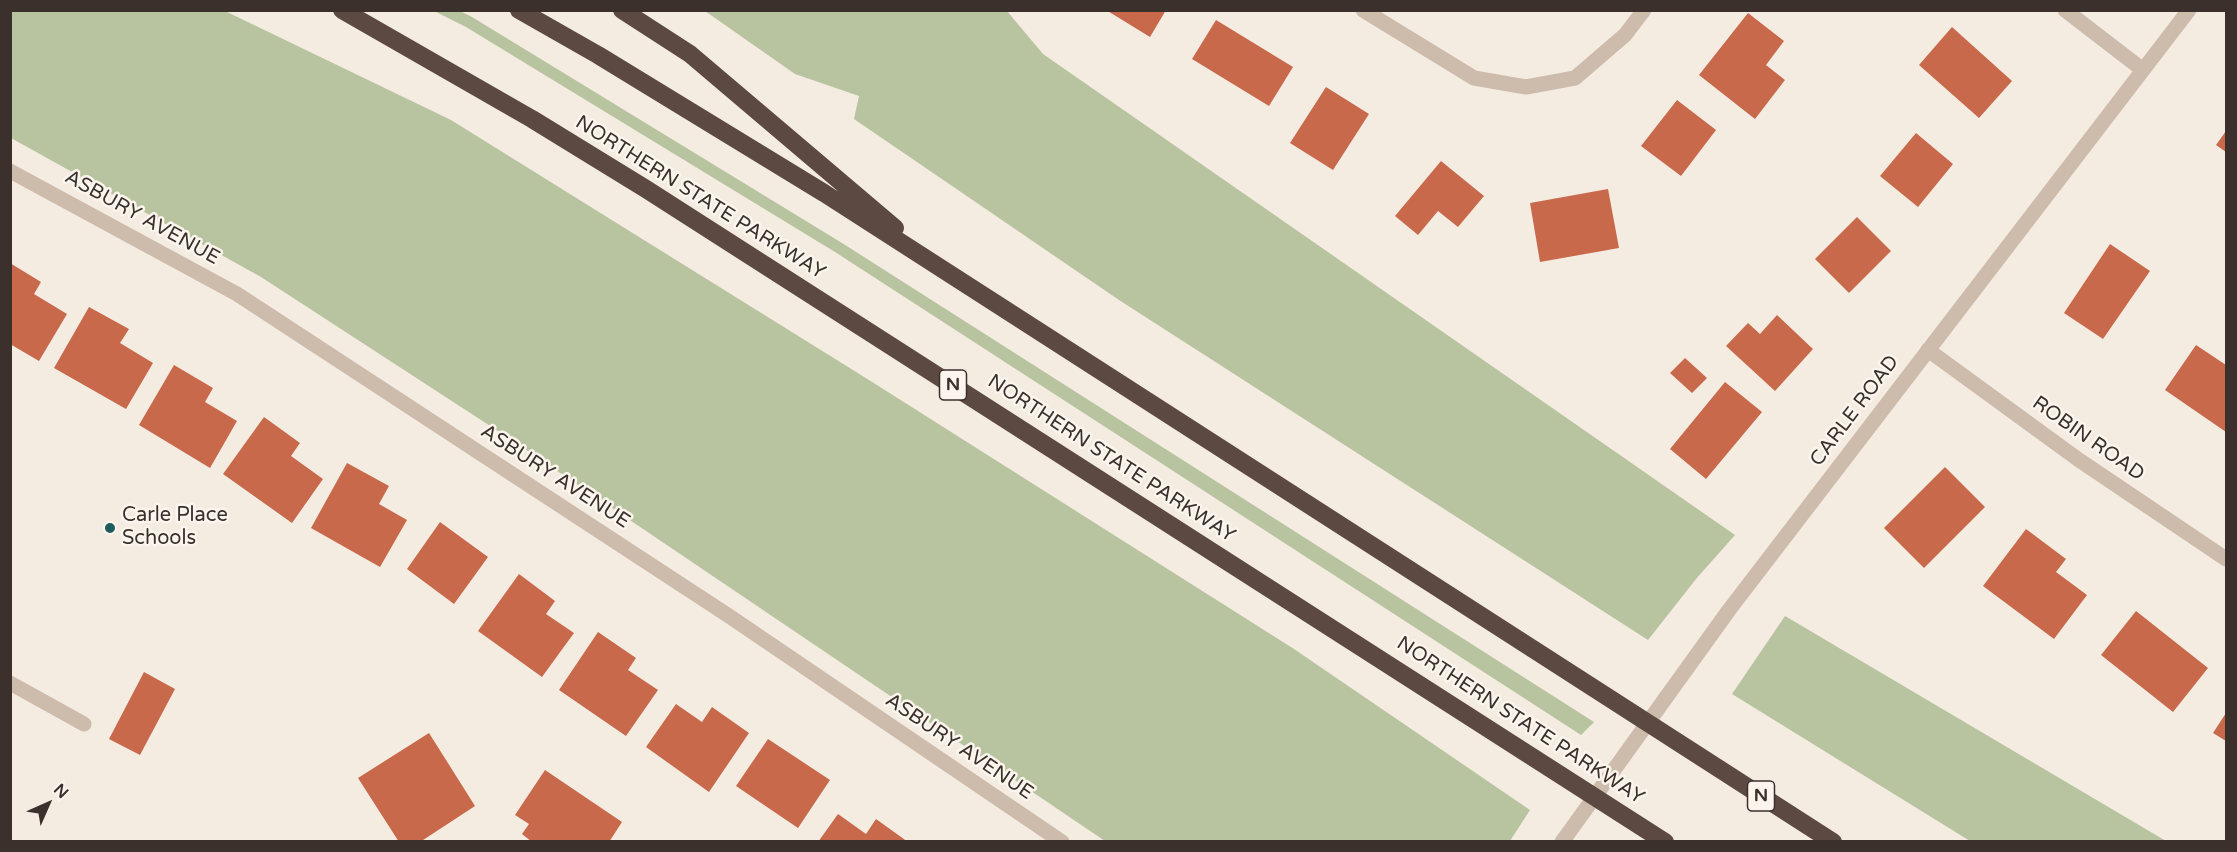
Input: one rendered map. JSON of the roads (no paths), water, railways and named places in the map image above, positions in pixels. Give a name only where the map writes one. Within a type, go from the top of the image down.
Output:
[{"type":"highway","name":"NORTHERN STATE PARKWAY","points":[[342,10],[532,119],[646,189],[1665,842]]},
{"type":"highway","name":"N","points":[[519,10],[598,55],[824,193],[1833,842]]},
{"type":"highway","points":[[622,10],[690,54],[949,274]]},
{"type":"street","points":[[1363,10],[1474,78],[1526,87],[1575,78],[1625,35],[1644,10]]},
{"type":"street","points":[[2065,10],[2143,70]]},
{"type":"street","name":"CARLE ROAD","points":[[1562,842],[1729,610],[2189,10]]},
{"type":"street","name":"ASBURY AVENUE","points":[[10,171],[237,294],[729,616],[1062,842]]},
{"type":"street","name":"ROBIN ROAD","points":[[1928,350],[2079,460],[2226,559]]},
{"type":"street","points":[[10,683],[84,724]]},
{"type":"place","name":"Carle Place Schools","points":[[110,528]]}]
